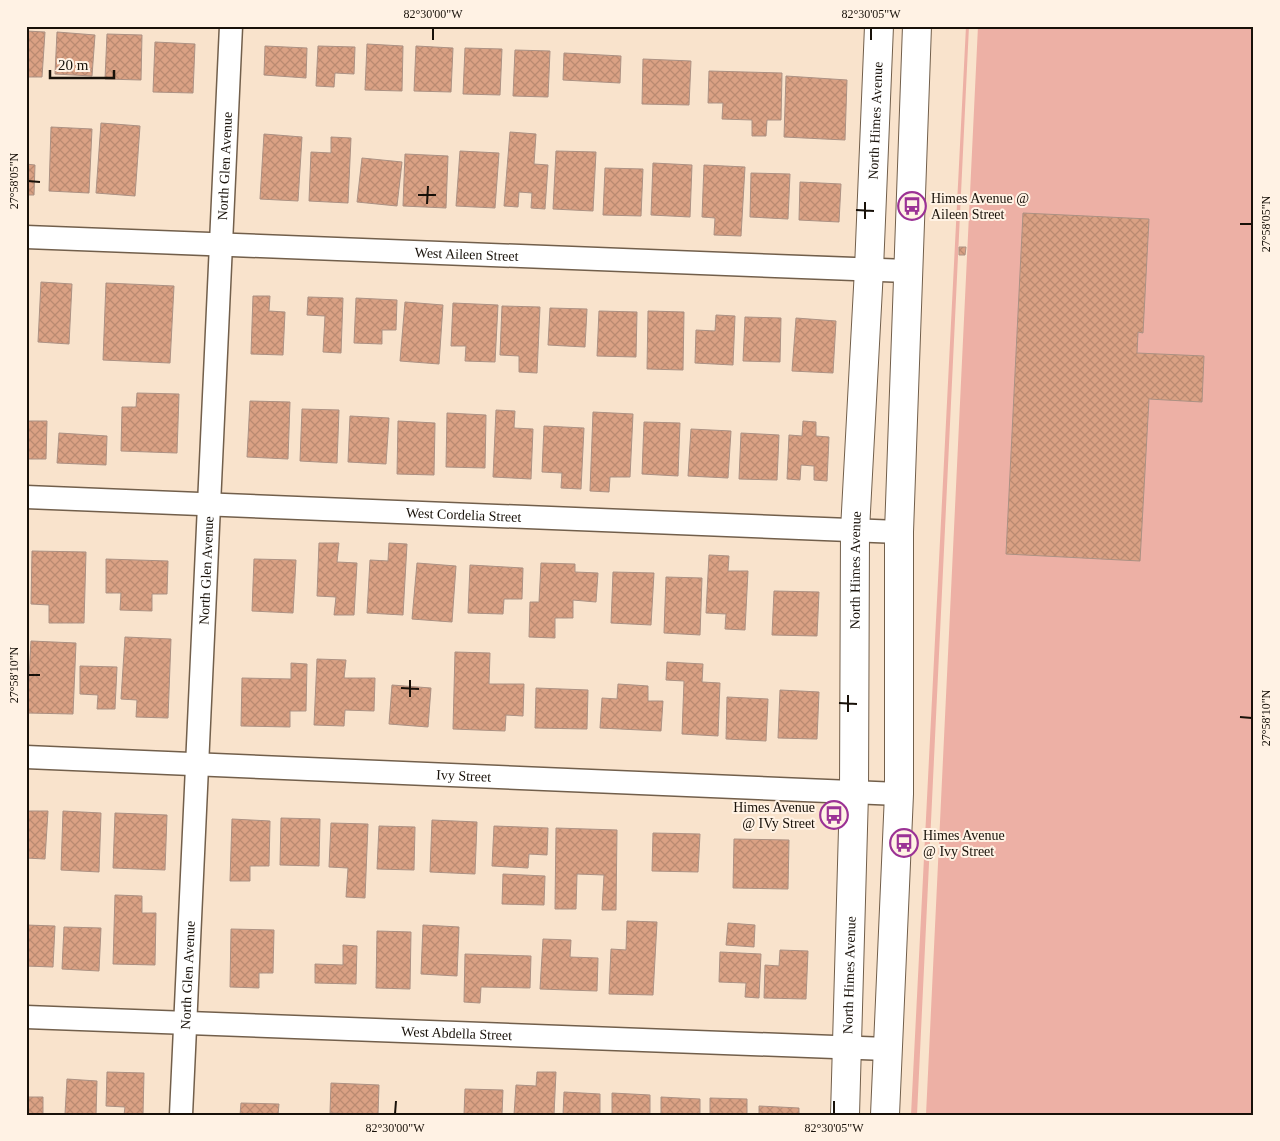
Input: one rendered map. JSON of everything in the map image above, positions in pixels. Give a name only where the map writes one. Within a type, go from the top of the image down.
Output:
[{"type":"street","name":"North Glen Avenue","points":[[181,1115],[231,26]]},
{"type":"street","name":"North Himes Avenue","points":[[845,1115],[854,792],[855,530],[869,269],[879,26]]},
{"type":"street","points":[[884,1115],[899,794],[899,532],[917,26]]},
{"type":"street","name":"West Aileen Street","points":[[26,237],[908,271]]},
{"type":"street","name":"West Cordelia Street","points":[[26,497],[899,532]]},
{"type":"street","name":"Ivy Street","points":[[26,758],[899,794]]},
{"type":"street","name":"West Abdella Street","points":[[26,1017],[887,1049]]},
{"type":"shaded area","points":[[966,26],[969,26],[917,1115],[911,1115]]},
{"type":"shaded area","points":[[978,26],[1254,26],[1254,1115],[926,1115]]},
{"type":"building","points":[[26,31],[45,32],[42,77],[26,77]]},
{"type":"building","points":[[57,32],[95,35],[92,76],[55,74]]},
{"type":"building","points":[[107,34],[142,35],[141,80],[105,79]]},
{"type":"building","points":[[155,42],[195,44],[193,93],[153,92]]},
{"type":"building","points":[[367,44],[403,46],[402,91],[365,90]]},
{"type":"building","points":[[265,46],[307,48],[306,78],[264,75]]},
{"type":"building","points":[[318,46],[355,47],[354,74],[335,73],[334,87],[316,86]]},
{"type":"building","points":[[416,46],[453,48],[451,92],[414,91]]},
{"type":"building","points":[[465,48],[502,49],[500,95],[463,94]]},
{"type":"building","points":[[515,50],[550,51],[548,97],[513,96]]},
{"type":"building","points":[[564,53],[621,56],[620,83],[563,80]]},
{"type":"building","points":[[643,59],[691,61],[689,105],[642,104]]},
{"type":"building","points":[[709,71],[782,73],[781,120],[767,120],[766,136],[752,136],[752,120],[722,119],[723,103],[708,103]]},
{"type":"building","points":[[786,76],[847,80],[845,140],[784,137]]},
{"type":"building","points":[[101,123],[140,126],[135,196],[96,193]]},
{"type":"building","points":[[51,127],[92,129],[89,193],[49,191]]},
{"type":"building","points":[[510,132],[536,134],[534,164],[548,165],[545,209],[531,208],[532,193],[519,192],[518,207],[504,206]]},
{"type":"building","points":[[264,134],[302,137],[298,201],[260,199]]},
{"type":"building","points":[[331,137],[351,138],[348,203],[309,201],[311,152],[331,153]]},
{"type":"building","points":[[460,151],[499,153],[495,208],[456,206]]},
{"type":"building","points":[[556,151],[596,152],[593,211],[553,209]]},
{"type":"building","points":[[405,154],[448,156],[446,208],[403,206]]},
{"type":"building","points":[[362,158],[402,162],[397,206],[357,202]]},
{"type":"building","points":[[653,163],[692,165],[690,217],[651,215]]},
{"type":"building","points":[[26,164],[35,165],[34,195],[26,195]]},
{"type":"building","points":[[704,165],[745,167],[741,236],[714,235],[715,218],[702,217]]},
{"type":"building","points":[[605,168],[643,169],[641,216],[603,215]]},
{"type":"building","points":[[751,173],[790,174],[788,219],[750,217]]},
{"type":"building","points":[[800,182],[841,184],[839,222],[799,220]]},
{"type":"building","points":[[1023,213],[1149,219],[1143,333],[1138,332],[1137,353],[1204,356],[1202,402],[1149,399],[1140,561],[1006,554]]},
{"type":"building","points":[[959,247],[966,247],[965,255],[959,255]]},
{"type":"building","points":[[41,282],[72,284],[69,344],[38,342]]},
{"type":"building","points":[[106,283],[174,286],[170,363],[103,360]]},
{"type":"building","points":[[253,296],[270,296],[269,311],[285,312],[283,355],[251,354]]},
{"type":"building","points":[[308,297],[343,298],[341,353],[323,352],[325,316],[307,315]]},
{"type":"building","points":[[356,298],[397,300],[396,330],[382,330],[382,344],[354,343]]},
{"type":"building","points":[[405,302],[443,305],[439,364],[400,361]]},
{"type":"building","points":[[453,303],[498,305],[495,362],[465,361],[466,346],[451,346]]},
{"type":"building","points":[[502,306],[540,307],[537,373],[519,372],[519,356],[500,355]]},
{"type":"building","points":[[550,308],[587,309],[585,347],[548,345]]},
{"type":"building","points":[[599,311],[637,312],[636,357],[597,356]]},
{"type":"building","points":[[648,311],[684,312],[683,370],[647,369]]},
{"type":"building","points":[[716,315],[735,316],[733,365],[695,363],[696,330],[715,331]]},
{"type":"building","points":[[745,317],[781,318],[780,362],[743,361]]},
{"type":"building","points":[[796,318],[836,321],[833,373],[792,371]]},
{"type":"building","points":[[137,393],[179,394],[177,453],[121,451],[122,407],[136,407]]},
{"type":"building","points":[[250,401],[290,402],[288,459],[247,457]]},
{"type":"building","points":[[302,409],[339,410],[337,463],[300,461]]},
{"type":"building","points":[[496,410],[515,411],[514,428],[533,429],[531,479],[493,477]]},
{"type":"building","points":[[593,412],[633,414],[630,477],[610,477],[609,492],[590,491]]},
{"type":"building","points":[[447,413],[486,415],[485,468],[446,467]]},
{"type":"building","points":[[350,416],[389,418],[386,464],[348,462]]},
{"type":"building","points":[[26,421],[47,421],[46,459],[26,459]]},
{"type":"building","points":[[398,421],[435,423],[434,475],[397,474]]},
{"type":"building","points":[[803,421],[816,422],[816,436],[829,437],[827,481],[814,480],[814,466],[801,465],[800,480],[787,479],[789,435],[802,436]]},
{"type":"building","points":[[644,422],[680,423],[678,476],[642,474]]},
{"type":"building","points":[[544,426],[584,428],[581,489],[561,488],[562,473],[542,472]]},
{"type":"building","points":[[691,429],[731,431],[728,478],[688,476]]},
{"type":"building","points":[[59,433],[107,436],[106,465],[57,463]]},
{"type":"building","points":[[741,433],[779,435],[777,480],[739,479]]},
{"type":"building","points":[[319,543],[339,543],[337,562],[357,563],[354,615],[334,615],[336,597],[317,596]]},
{"type":"building","points":[[389,543],[407,544],[403,615],[367,613],[370,560],[388,561]]},
{"type":"building","points":[[32,551],[86,552],[84,623],[49,623],[49,605],[31,604]]},
{"type":"building","points":[[709,555],[729,556],[728,571],[748,571],[745,630],[725,629],[726,614],[706,613]]},
{"type":"building","points":[[106,559],[168,561],[167,594],[152,594],[152,611],[120,610],[121,593],[106,593]]},
{"type":"building","points":[[254,559],[296,560],[293,613],[252,611]]},
{"type":"building","points":[[417,563],[456,566],[452,622],[412,619]]},
{"type":"building","points":[[541,563],[575,564],[575,572],[598,573],[596,602],[573,600],[573,618],[555,618],[555,638],[529,637],[530,602],[539,602]]},
{"type":"building","points":[[470,565],[523,568],[522,599],[504,599],[503,614],[468,613]]},
{"type":"building","points":[[613,572],[654,573],[651,625],[611,623]]},
{"type":"building","points":[[666,577],[702,578],[700,635],[664,633]]},
{"type":"building","points":[[774,591],[819,592],[817,636],[772,635]]},
{"type":"building","points":[[125,637],[171,639],[168,718],[136,717],[137,700],[121,699]]},
{"type":"building","points":[[31,641],[76,643],[73,714],[27,713]]},
{"type":"building","points":[[455,652],[490,653],[489,684],[524,684],[523,716],[506,715],[505,731],[453,729]]},
{"type":"building","points":[[317,659],[346,660],[344,678],[375,678],[374,711],[345,710],[344,726],[314,725]]},
{"type":"building","points":[[667,662],[703,664],[702,682],[720,683],[718,736],[682,734],[684,681],[666,680]]},
{"type":"building","points":[[291,663],[307,664],[306,711],[290,711],[290,727],[241,726],[242,678],[291,679]]},
{"type":"building","points":[[80,666],[117,667],[115,709],[97,709],[98,695],[80,694]]},
{"type":"building","points":[[618,684],[648,686],[648,701],[663,701],[661,731],[600,728],[602,698],[617,699]]},
{"type":"building","points":[[392,685],[431,688],[428,727],[389,724]]},
{"type":"building","points":[[536,688],[588,690],[587,729],[535,728]]},
{"type":"building","points":[[780,690],[819,692],[817,739],[778,738]]},
{"type":"building","points":[[727,697],[768,699],[766,741],[726,739]]},
{"type":"building","points":[[26,811],[48,811],[45,859],[26,858]]},
{"type":"building","points":[[63,811],[101,813],[99,872],[61,870]]},
{"type":"building","points":[[115,813],[167,815],[165,870],[113,868]]},
{"type":"building","points":[[281,818],[320,819],[319,866],[280,865]]},
{"type":"building","points":[[232,819],[270,821],[269,866],[250,866],[250,881],[230,881]]},
{"type":"building","points":[[432,820],[477,822],[475,874],[430,872]]},
{"type":"building","points":[[331,823],[368,824],[365,898],[346,897],[348,868],[329,867]]},
{"type":"building","points":[[379,826],[415,827],[414,870],[377,869]]},
{"type":"building","points":[[494,826],[548,828],[547,855],[529,854],[528,868],[492,866]]},
{"type":"building","points":[[556,828],[617,830],[616,910],[602,910],[604,875],[577,874],[576,909],[555,909]]},
{"type":"building","points":[[653,833],[700,834],[698,872],[652,871]]},
{"type":"building","points":[[734,839],[789,840],[788,889],[733,888]]},
{"type":"building","points":[[503,874],[545,876],[544,905],[502,904]]},
{"type":"building","points":[[115,895],[142,896],[142,913],[156,913],[155,965],[113,964]]},
{"type":"building","points":[[627,921],[657,922],[653,995],[609,994],[611,949],[626,950]]},
{"type":"building","points":[[728,923],[755,925],[754,947],[726,945]]},
{"type":"building","points":[[26,925],[55,926],[53,967],[26,966]]},
{"type":"building","points":[[423,925],[459,927],[457,976],[421,974]]},
{"type":"building","points":[[64,927],[101,928],[99,971],[62,969]]},
{"type":"building","points":[[231,929],[274,930],[273,973],[259,973],[259,988],[230,987]]},
{"type":"building","points":[[377,931],[411,932],[410,989],[376,988]]},
{"type":"building","points":[[543,939],[571,940],[570,957],[598,958],[597,991],[540,989]]},
{"type":"building","points":[[343,945],[357,946],[356,984],[315,983],[315,964],[343,965]]},
{"type":"building","points":[[780,950],[808,951],[806,999],[764,998],[765,965],[779,966]]},
{"type":"building","points":[[720,952],[761,954],[759,998],[745,997],[746,983],[719,982]]},
{"type":"building","points":[[465,954],[531,956],[530,988],[481,987],[480,1003],[464,1002]]},
{"type":"building","points":[[107,1072],[144,1073],[143,1115],[124,1115],[125,1107],[106,1106]]},
{"type":"building","points":[[537,1072],[556,1072],[554,1115],[514,1115],[516,1085],[536,1086]]},
{"type":"building","points":[[67,1079],[97,1081],[96,1115],[65,1114]]},
{"type":"building","points":[[331,1083],[379,1085],[378,1115],[330,1113]]},
{"type":"building","points":[[465,1089],[503,1090],[502,1115],[464,1115]]},
{"type":"building","points":[[564,1092],[600,1094],[600,1115],[563,1115]]},
{"type":"building","points":[[612,1093],[650,1095],[650,1115],[612,1115]]},
{"type":"building","points":[[26,1097],[43,1097],[43,1115],[26,1115]]},
{"type":"building","points":[[661,1097],[700,1099],[700,1115],[661,1115]]},
{"type":"building","points":[[710,1098],[747,1099],[747,1115],[710,1115]]},
{"type":"building","points":[[241,1103],[279,1104],[278,1115],[240,1115]]},
{"type":"building","points":[[759,1106],[799,1108],[799,1115],[759,1115]]},
{"type":"place","name":"Himes Avenue @ Aileen Street","points":[[912,206]]},
{"type":"place","name":"Himes Avenue @ IVy Street","points":[[834,815]]},
{"type":"place","name":"Himes Avenue @ Ivy Street","points":[[904,843]]}]
